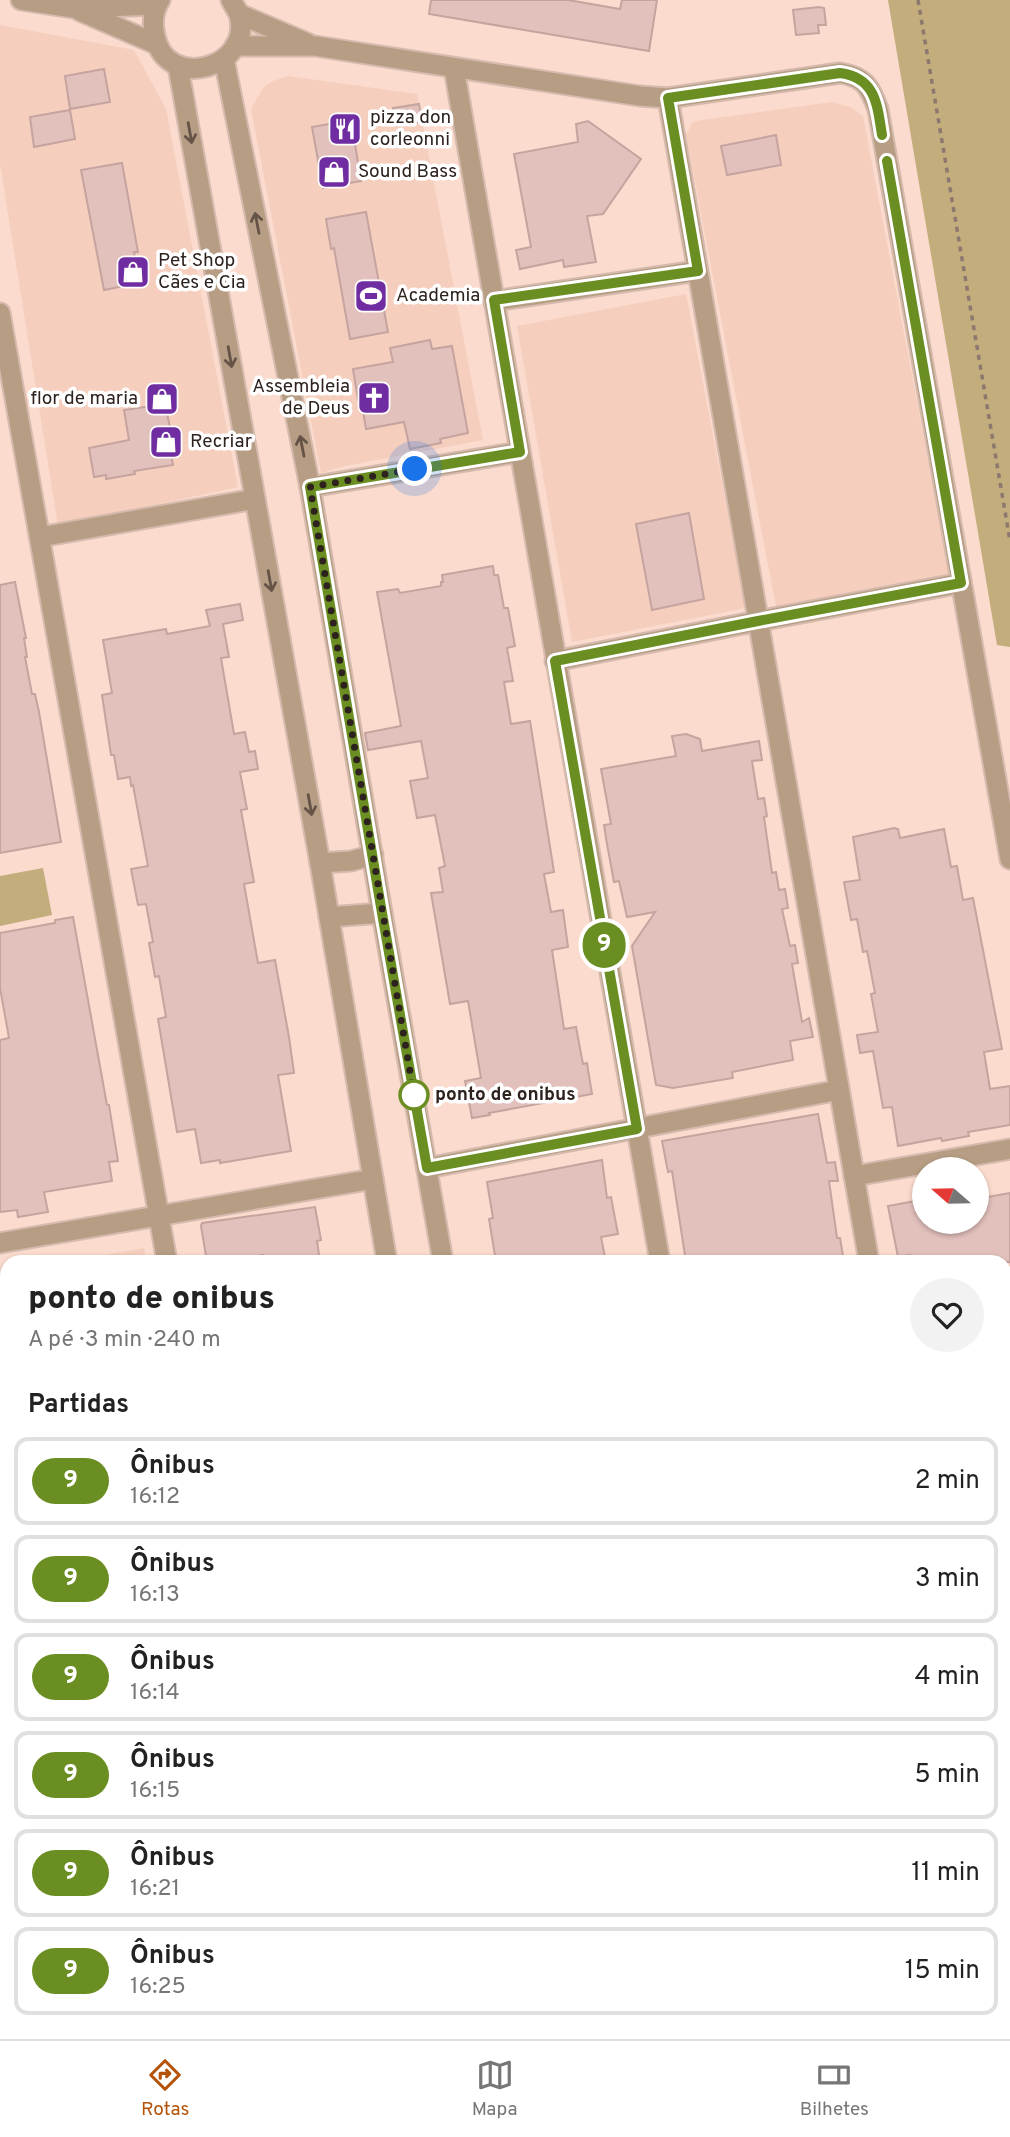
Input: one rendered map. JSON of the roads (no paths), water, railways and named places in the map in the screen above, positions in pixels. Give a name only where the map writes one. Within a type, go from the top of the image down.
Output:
[{"type":"street","points":[[21,0],[73,8],[159,3],[152,24],[156,44],[165,57],[178,66],[194,69],[210,67],[229,53],[240,30],[235,7]]},
{"type":"street","points":[[235,7],[315,46]]},
{"type":"street","points":[[73,8],[156,44]]},
{"type":"street","points":[[229,53],[315,46],[603,92],[668,98],[840,73],[862,80],[871,91],[878,109],[1010,859]]},
{"type":"street","points":[[229,53],[310,487],[442,1255]]},
{"type":"street","points":[[178,66],[320,863],[386,1255]]},
{"type":"street","points":[[454,68],[659,1255]]},
{"type":"street","points":[[668,98],[868,1255]]},
{"type":"street","points":[[494,300],[698,271]]},
{"type":"street","points":[[0,317],[166,1255]]},
{"type":"street","points":[[310,487],[520,452]]},
{"type":"street","points":[[40,537],[255,499]]},
{"type":"street","points":[[555,661],[961,583]]},
{"type":"street","points":[[320,863],[351,861],[373,855]]},
{"type":"street","points":[[329,916],[382,913]]},
{"type":"street","points":[[427,1168],[839,1090]]},
{"type":"street","points":[[853,1176],[1010,1149]]},
{"type":"street","points":[[0,1243],[373,1179]]},
{"type":"place","name":"pizza don corleonni","points":[[345,129]]},
{"type":"place","name":"Sound Bass","points":[[334,172]]},
{"type":"place","name":"Pet Shop Cães e Cia","points":[[133,272]]},
{"type":"place","name":"Academia","points":[[371,296]]},
{"type":"place","name":"Assembleia de Deus","points":[[374,398]]},
{"type":"place","name":"flor de maria","points":[[162,399]]},
{"type":"place","name":"Recriar","points":[[166,442]]},
{"type":"place","name":"ponto de onibus","points":[[414,1095]]}]
